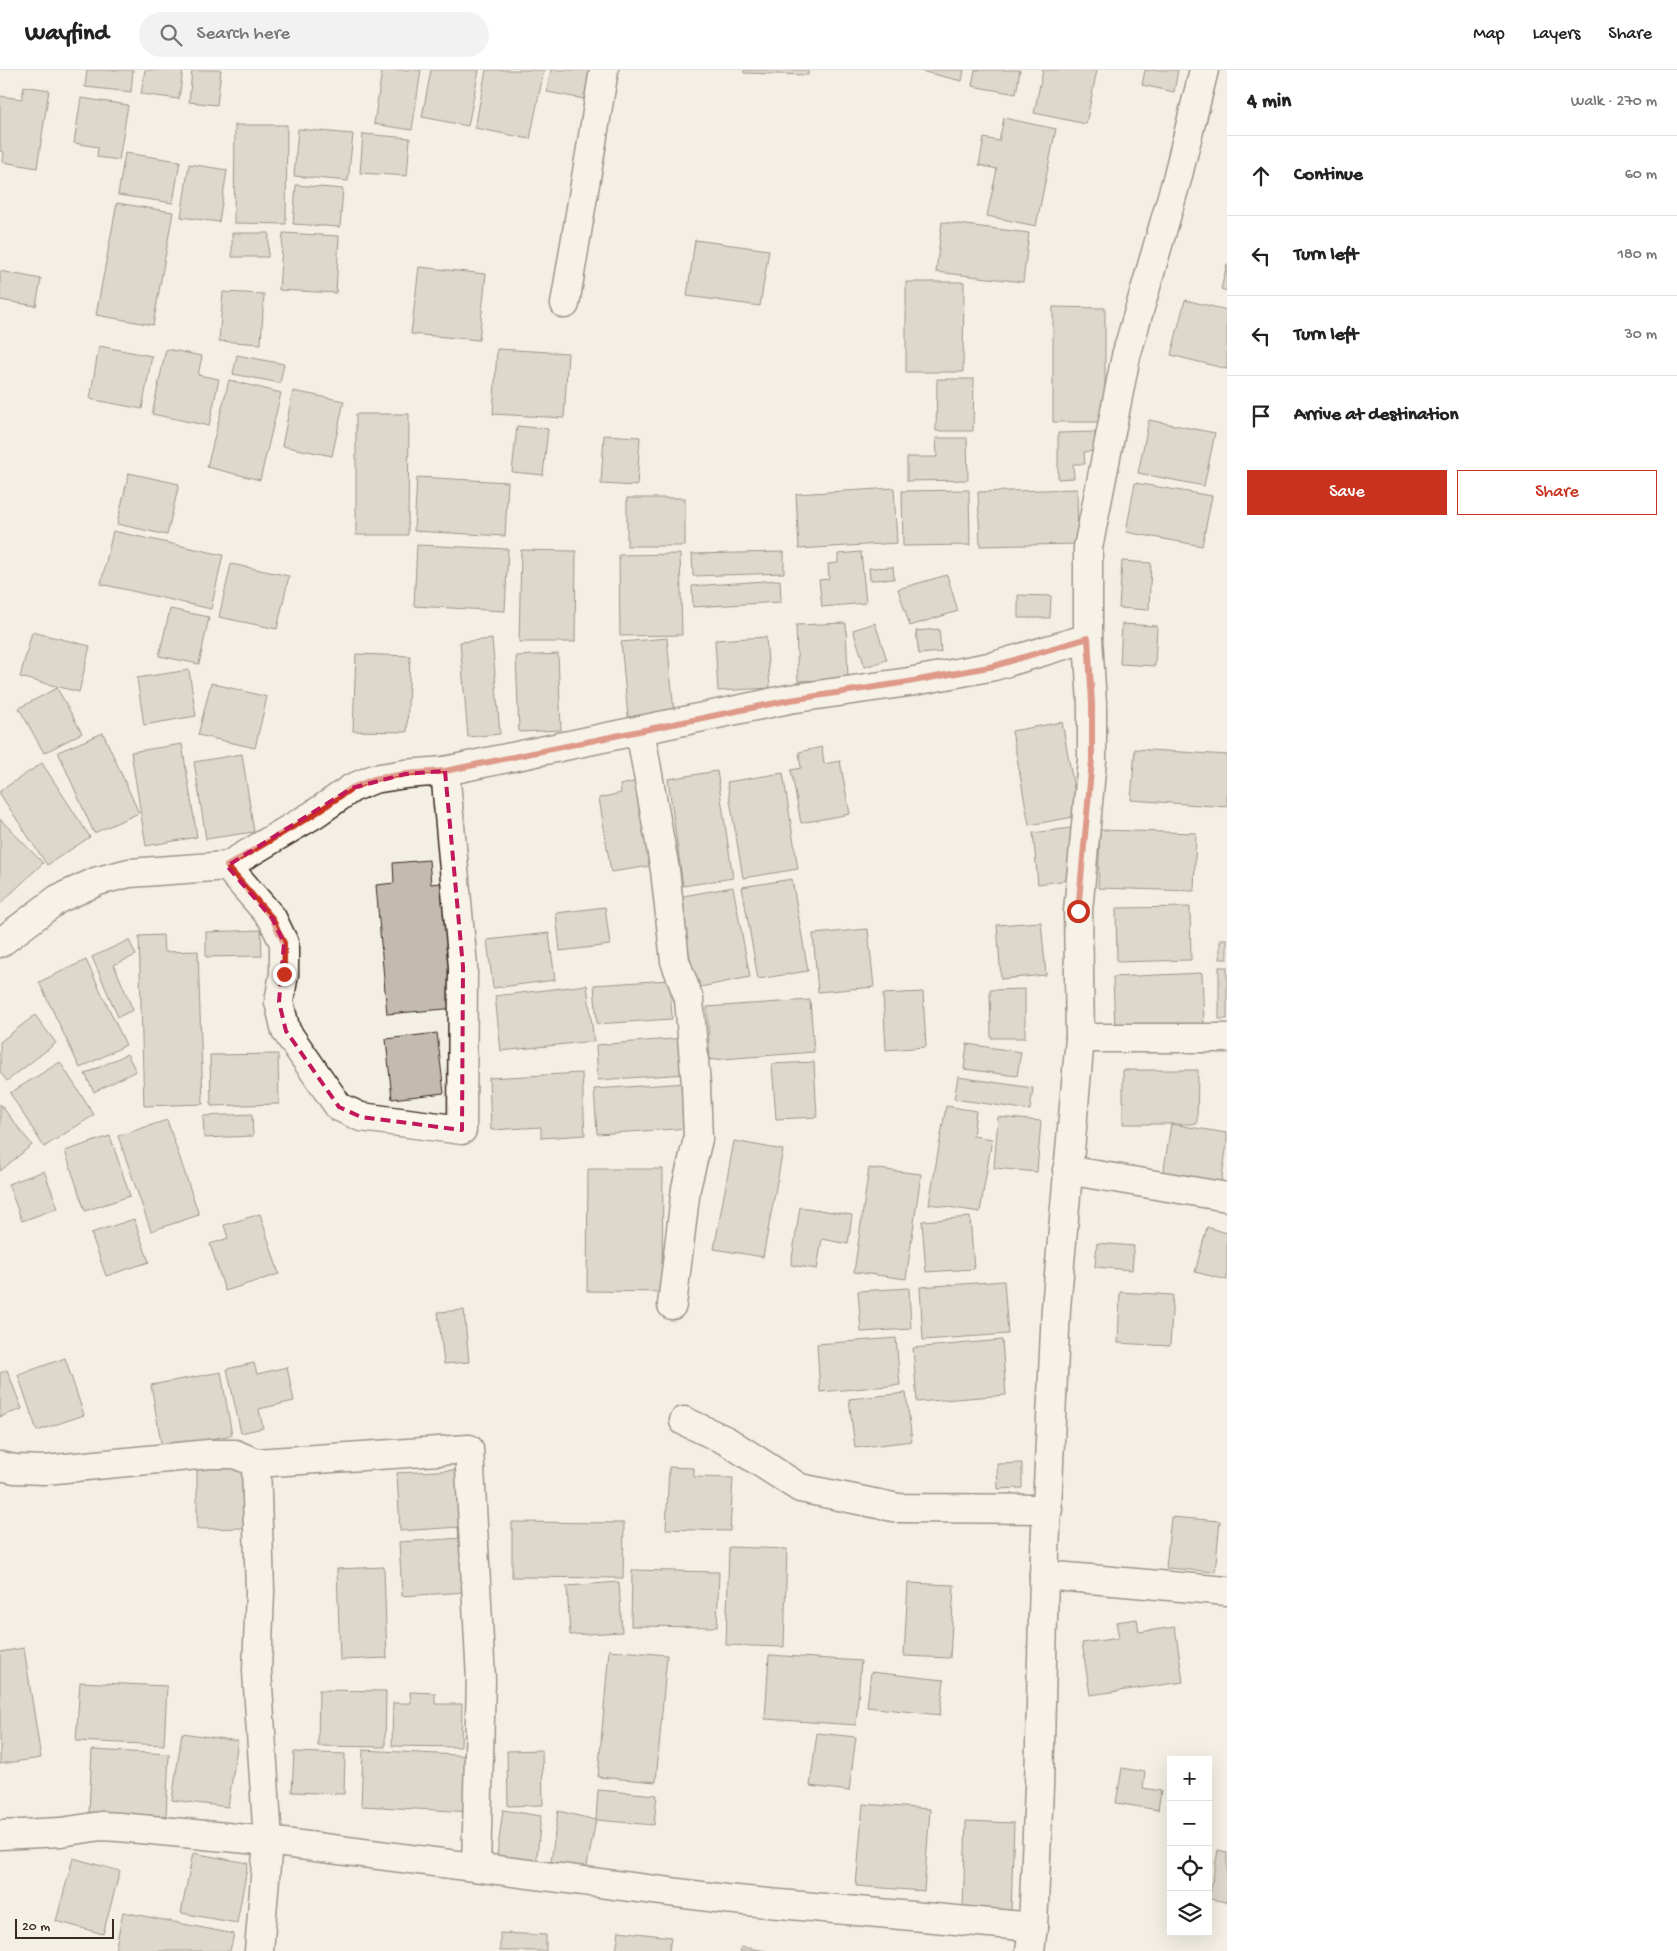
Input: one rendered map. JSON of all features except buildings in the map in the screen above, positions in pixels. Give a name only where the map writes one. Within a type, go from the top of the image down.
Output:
[{"type":"street","points":[[565,304],[604,70]]},
{"type":"street","points":[[0,1835],[61,1832],[101,1826],[268,1841],[725,1898],[1032,1939],[1039,1787],[1044,1574],[1056,1308],[1080,1038],[1078,911],[1092,760],[1092,704],[1088,638],[1088,548],[1126,356],[1156,254],[1204,70]]},
{"type":"street","points":[[0,943],[58,899],[98,881],[130,873],[227,866],[313,815],[352,788],[374,779],[445,771],[790,700],[908,682],[994,666],[1088,638]]},
{"type":"street","points":[[640,730],[665,870],[675,961],[689,999],[696,1086],[698,1139],[686,1188],[672,1305]]},
{"type":"street","points":[[227,866],[272,918],[284,943],[284,974],[279,1002],[286,1031],[339,1107],[361,1117],[462,1130],[463,967],[445,771]]},
{"type":"street","points":[[1080,1038],[1227,1038]]},
{"type":"street","points":[[1068,1170],[1227,1197]]},
{"type":"street","points":[[684,1421],[727,1441],[800,1488],[898,1508],[1048,1509]]},
{"type":"street","points":[[0,1466],[15,1469],[45,1470],[209,1454],[235,1454],[256,1463],[469,1449],[481,1680],[476,1867]]},
{"type":"street","points":[[256,1463],[260,1591],[257,1671],[268,1841],[260,1951]]},
{"type":"street","points":[[1044,1574],[1227,1591]]},
{"type":"highlighted area","points":[[445,771],[463,967],[462,1130],[361,1117],[339,1107],[286,1031],[279,1002],[284,943],[272,918],[227,866],[352,788],[405,774]]},
{"type":"route","points":[[284,974],[284,943],[272,918],[227,866],[313,815],[352,788],[374,779],[445,771],[790,700],[908,682],[994,666],[1088,638],[1092,704],[1092,760],[1078,911]]}]
